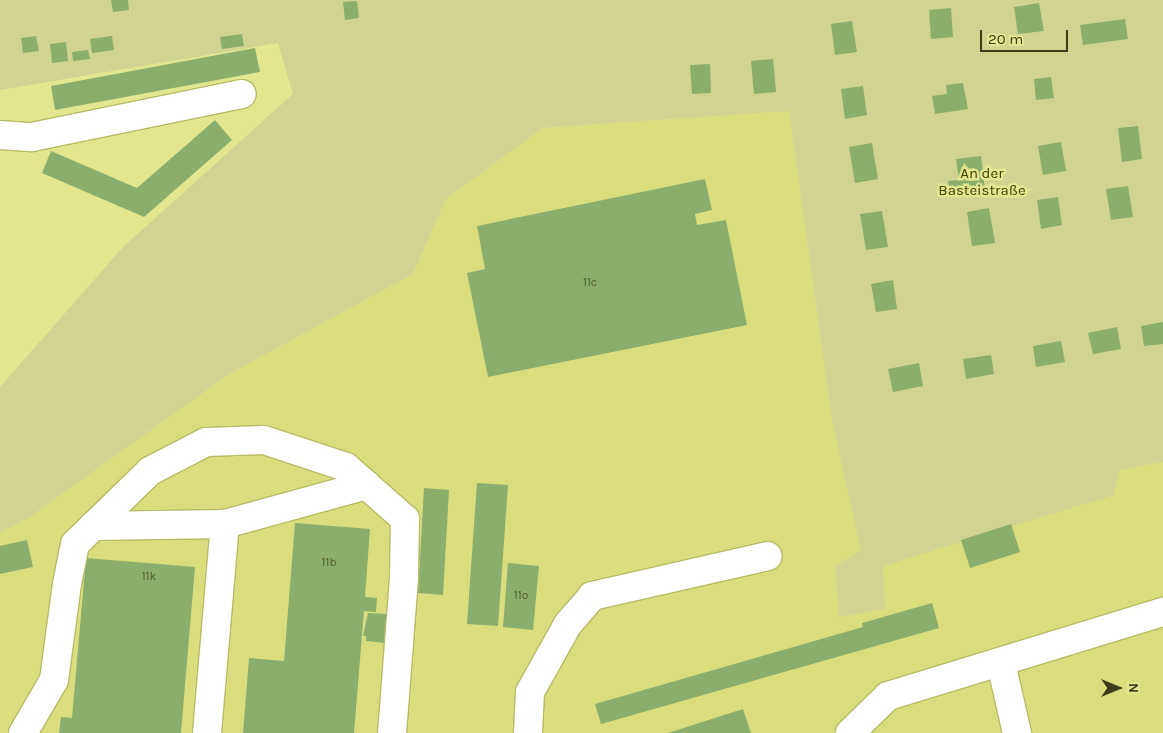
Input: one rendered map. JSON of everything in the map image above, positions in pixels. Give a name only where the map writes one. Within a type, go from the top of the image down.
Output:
[{"type":"lane","points":[[0,135],[32,136],[242,94]]},
{"type":"lane","points":[[23,733],[54,680],[66,584],[75,544],[150,471],[206,442],[264,440],[346,467],[405,519],[404,578],[392,733]]},
{"type":"lane","points":[[93,526],[225,524],[366,485]]},
{"type":"lane","points":[[207,733],[225,524]]},
{"type":"lane","points":[[528,733],[530,692],[568,624],[592,596],[768,556]]},
{"type":"lane","points":[[850,733],[888,696],[1163,612]]},
{"type":"lane","points":[[1000,663],[1017,733]]},
{"type":"shaded area","points":[[789,111],[832,420],[1163,370],[1163,733],[0,733],[0,533],[30,517],[228,375],[413,274],[446,199],[543,128]]},
{"type":"green space","name":"An der Basteistraße","points":[[0,0],[1163,0],[1163,462],[1119,470],[1114,495],[883,566],[885,609],[839,617],[835,566],[861,550],[832,420],[789,111],[543,128],[446,199],[413,274],[228,375],[30,517],[0,533],[0,387],[123,247],[293,94],[278,43],[0,90]]},
{"type":"building","points":[[111,0],[128,0],[129,10],[113,12]]},
{"type":"building","points":[[357,1],[359,18],[345,20],[343,2]]},
{"type":"building","points":[[1039,3],[1044,31],[1018,34],[1014,7]]},
{"type":"building","points":[[951,8],[953,37],[931,39],[929,10]]},
{"type":"building","points":[[1125,19],[1128,39],[1083,45],[1080,25]]},
{"type":"building","points":[[852,21],[857,52],[835,55],[831,24]]},
{"type":"building","points":[[242,34],[244,46],[222,49],[220,37]]},
{"type":"building","points":[[36,36],[39,51],[23,53],[21,38]]},
{"type":"building","points":[[112,36],[114,50],[92,53],[90,39]]},
{"type":"building","points":[[66,42],[68,61],[52,63],[50,44]]},
{"type":"building","points":[[255,48],[260,72],[55,110],[51,86]]},
{"type":"building","points":[[88,50],[90,59],[73,61],[72,52]]},
{"type":"building","points":[[773,59],[776,92],[754,94],[751,61]]},
{"type":"building","points":[[710,64],[711,93],[692,94],[690,65]]},
{"type":"building","points":[[1051,77],[1054,98],[1036,100],[1034,79]]},
{"type":"building","points":[[963,83],[968,109],[935,114],[932,96],[947,94],[946,85]]},
{"type":"building","points":[[863,86],[867,115],[845,119],[841,89]]},
{"type":"building","points":[[215,120],[232,140],[144,217],[42,173],[51,151],[137,188]]},
{"type":"building","points":[[1138,126],[1142,159],[1122,162],[1118,128]]},
{"type":"building","points":[[1061,142],[1066,171],[1043,175],[1038,146]]},
{"type":"building","points":[[872,143],[878,179],[855,183],[849,147]]},
{"type":"building","points":[[981,156],[985,190],[950,194],[948,181],[959,180],[956,159]]},
{"type":"building","points":[[705,179],[712,210],[695,214],[697,225],[726,220],[747,325],[488,377],[467,273],[485,269],[477,226]]},
{"type":"building","points":[[1128,186],[1133,217],[1111,220],[1106,189]]},
{"type":"building","points":[[1058,197],[1062,225],[1041,229],[1037,200]]},
{"type":"building","points":[[989,208],[995,243],[972,246],[967,212]]},
{"type":"building","points":[[882,211],[888,247],[866,250],[860,214]]},
{"type":"building","points":[[893,280],[897,309],[876,312],[871,284]]},
{"type":"building","points":[[1163,322],[1163,344],[1144,346],[1141,326]]},
{"type":"building","points":[[1117,327],[1121,349],[1093,354],[1088,333]]},
{"type":"building","points":[[1061,341],[1065,362],[1036,367],[1033,346]]},
{"type":"building","points":[[991,355],[994,374],[966,379],[963,359]]},
{"type":"building","points":[[919,363],[923,386],[893,392],[888,369]]},
{"type":"building","points":[[477,483],[508,485],[498,626],[467,624]]},
{"type":"building","points":[[424,488],[449,490],[443,595],[418,593]]},
{"type":"building","points":[[295,523],[370,529],[365,597],[377,598],[376,612],[364,611],[354,733],[243,733],[249,658],[284,661]]},
{"type":"building","points":[[1011,524],[1020,552],[970,568],[961,540]]},
{"type":"building","points":[[27,540],[33,567],[0,574],[0,546]]},
{"type":"building","points":[[86,558],[195,567],[181,733],[59,733],[61,717],[72,718]]},
{"type":"building","points":[[508,563],[539,566],[533,630],[503,627]]},
{"type":"building","points":[[932,603],[939,628],[601,724],[595,704],[863,627],[862,623]]},
{"type":"building","points":[[368,613],[388,614],[386,643],[366,641],[366,636],[363,636]]},
{"type":"building","points":[[743,709],[751,733],[668,733]]}]
